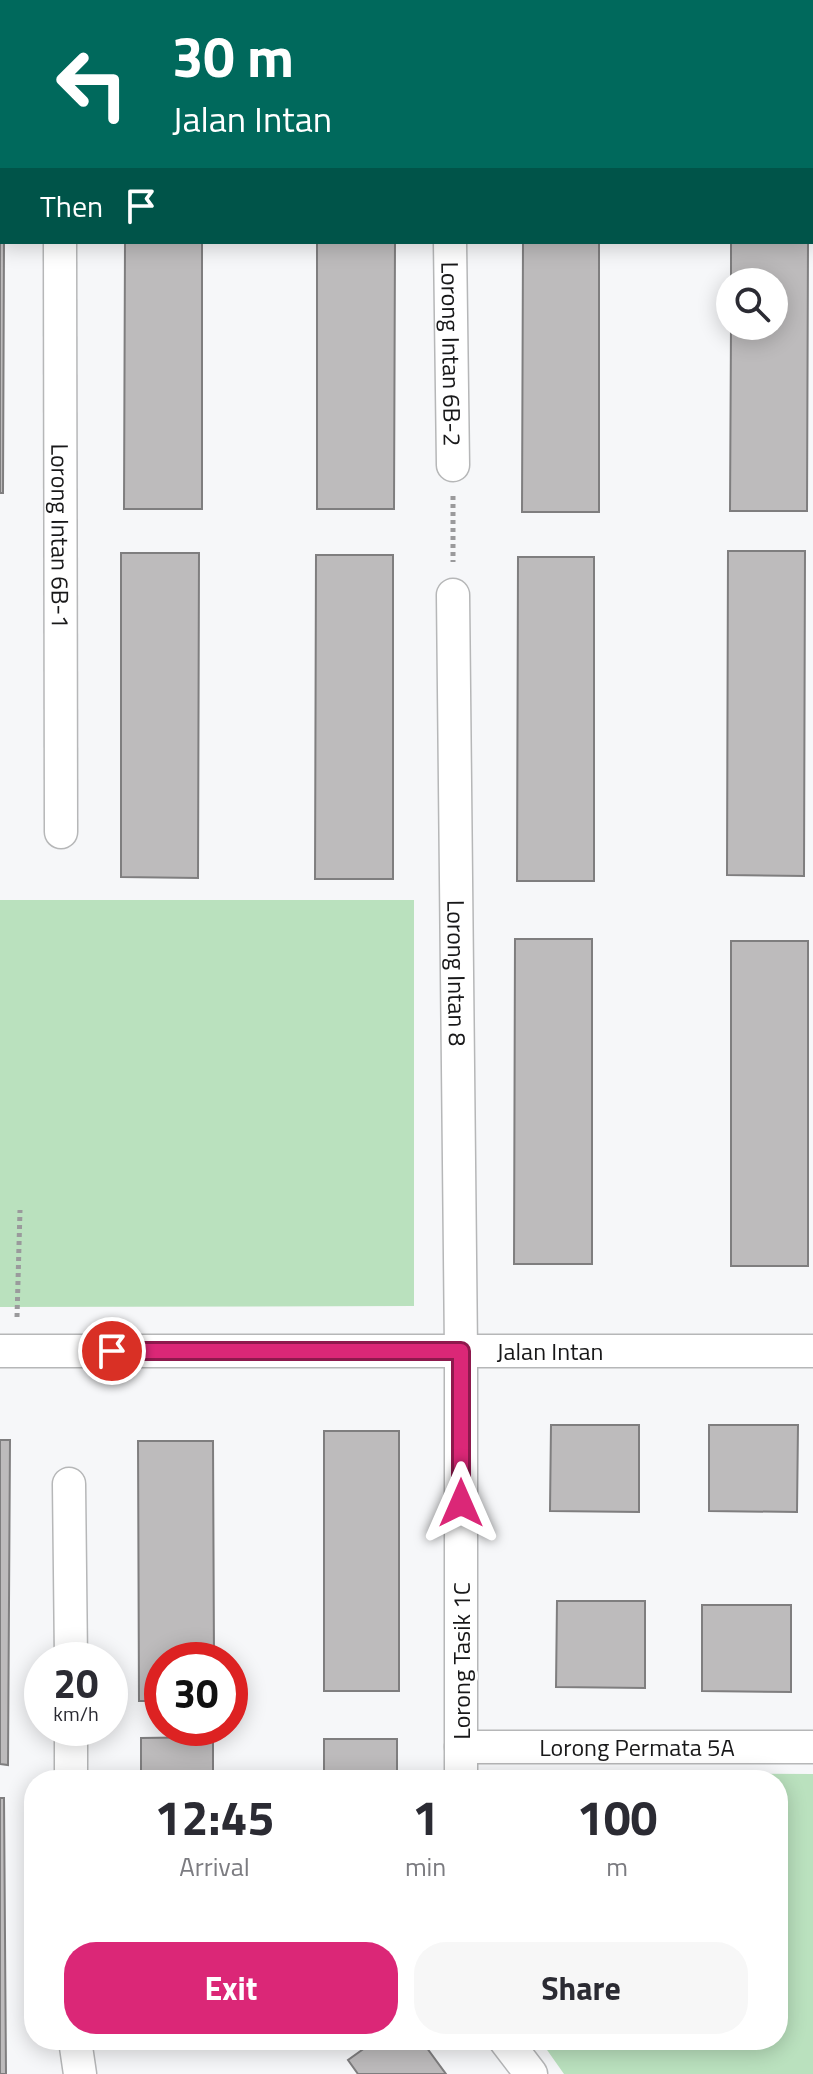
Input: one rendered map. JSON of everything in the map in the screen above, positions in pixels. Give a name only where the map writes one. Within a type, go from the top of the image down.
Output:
[{"type":"street","name":"Lorong Intan 6B-1","points":[[60,244],[61,832]]},
{"type":"street","name":"Lorong Intan 6B-2","points":[[450,244],[453,465]]},
{"type":"street","name":"Lorong Intan 8","points":[[453,595],[461,1351]]},
{"type":"street","name":"Jalan Intan","points":[[8,1351],[813,1351]]},
{"type":"street","name":"Lorong Tasik 1C","points":[[461,1351],[461,1770]]},
{"type":"street","points":[[69,1484],[71,1642]]},
{"type":"street","points":[[71,1746],[71,1770]]},
{"type":"street","name":"Lorong Permata 5A","points":[[461,1747],[813,1747]]},
{"type":"street","points":[[76,2050],[80,2074]]},
{"type":"street","points":[[513,2050],[531,2074]]},
{"type":"path","points":[[453,465],[453,595]]},
{"type":"path","points":[[8,1351],[20,1210]]},
{"type":"green space","points":[[0,900],[414,900],[414,1306],[0,1307]]},
{"type":"green space","points":[[788,1774],[813,1774],[813,2074],[564,2074],[547,2050],[788,2050]]},
{"type":"building","points":[[0,244],[4,244],[3,493],[0,493]]},
{"type":"building","points":[[125,244],[202,244],[202,509],[124,509]]},
{"type":"building","points":[[317,244],[395,244],[394,509],[317,509]]},
{"type":"building","points":[[523,244],[599,244],[599,512],[522,512]]},
{"type":"building","points":[[731,244],[808,244],[807,511],[730,511],[731,340],[788,340],[788,268],[731,268]]},
{"type":"building","points":[[728,551],[805,551],[804,876],[727,875]]},
{"type":"building","points":[[121,553],[199,553],[198,878],[121,877]]},
{"type":"building","points":[[316,555],[393,555],[393,879],[315,879]]},
{"type":"building","points":[[518,557],[594,557],[594,881],[517,881]]},
{"type":"building","points":[[515,939],[592,939],[592,1264],[514,1264]]},
{"type":"building","points":[[731,941],[808,941],[808,1266],[731,1266]]},
{"type":"building","points":[[551,1425],[639,1425],[639,1512],[550,1511]]},
{"type":"building","points":[[709,1425],[798,1425],[797,1512],[709,1511]]},
{"type":"building","points":[[324,1431],[399,1431],[399,1691],[324,1691]]},
{"type":"building","points":[[0,1440],[10,1440],[8,1765],[0,1764]]},
{"type":"building","points":[[138,1441],[213,1441],[214,1642],[144,1642],[144,1701],[139,1701]]},
{"type":"building","points":[[557,1601],[645,1601],[645,1688],[556,1687]]},
{"type":"building","points":[[702,1605],[791,1605],[791,1692],[702,1691]]},
{"type":"building","points":[[141,1738],[144,1738],[144,1746],[213,1746],[213,1770],[141,1770]]},
{"type":"building","points":[[324,1739],[397,1739],[397,1770],[324,1770]]},
{"type":"building","points":[[0,1798],[4,1798],[6,2074],[0,2074]]},
{"type":"building","points":[[362,2050],[428,2050],[446,2074],[358,2074],[348,2060]]},
{"type":"route","points":[[112,1351],[461,1351],[461,1503]]}]
